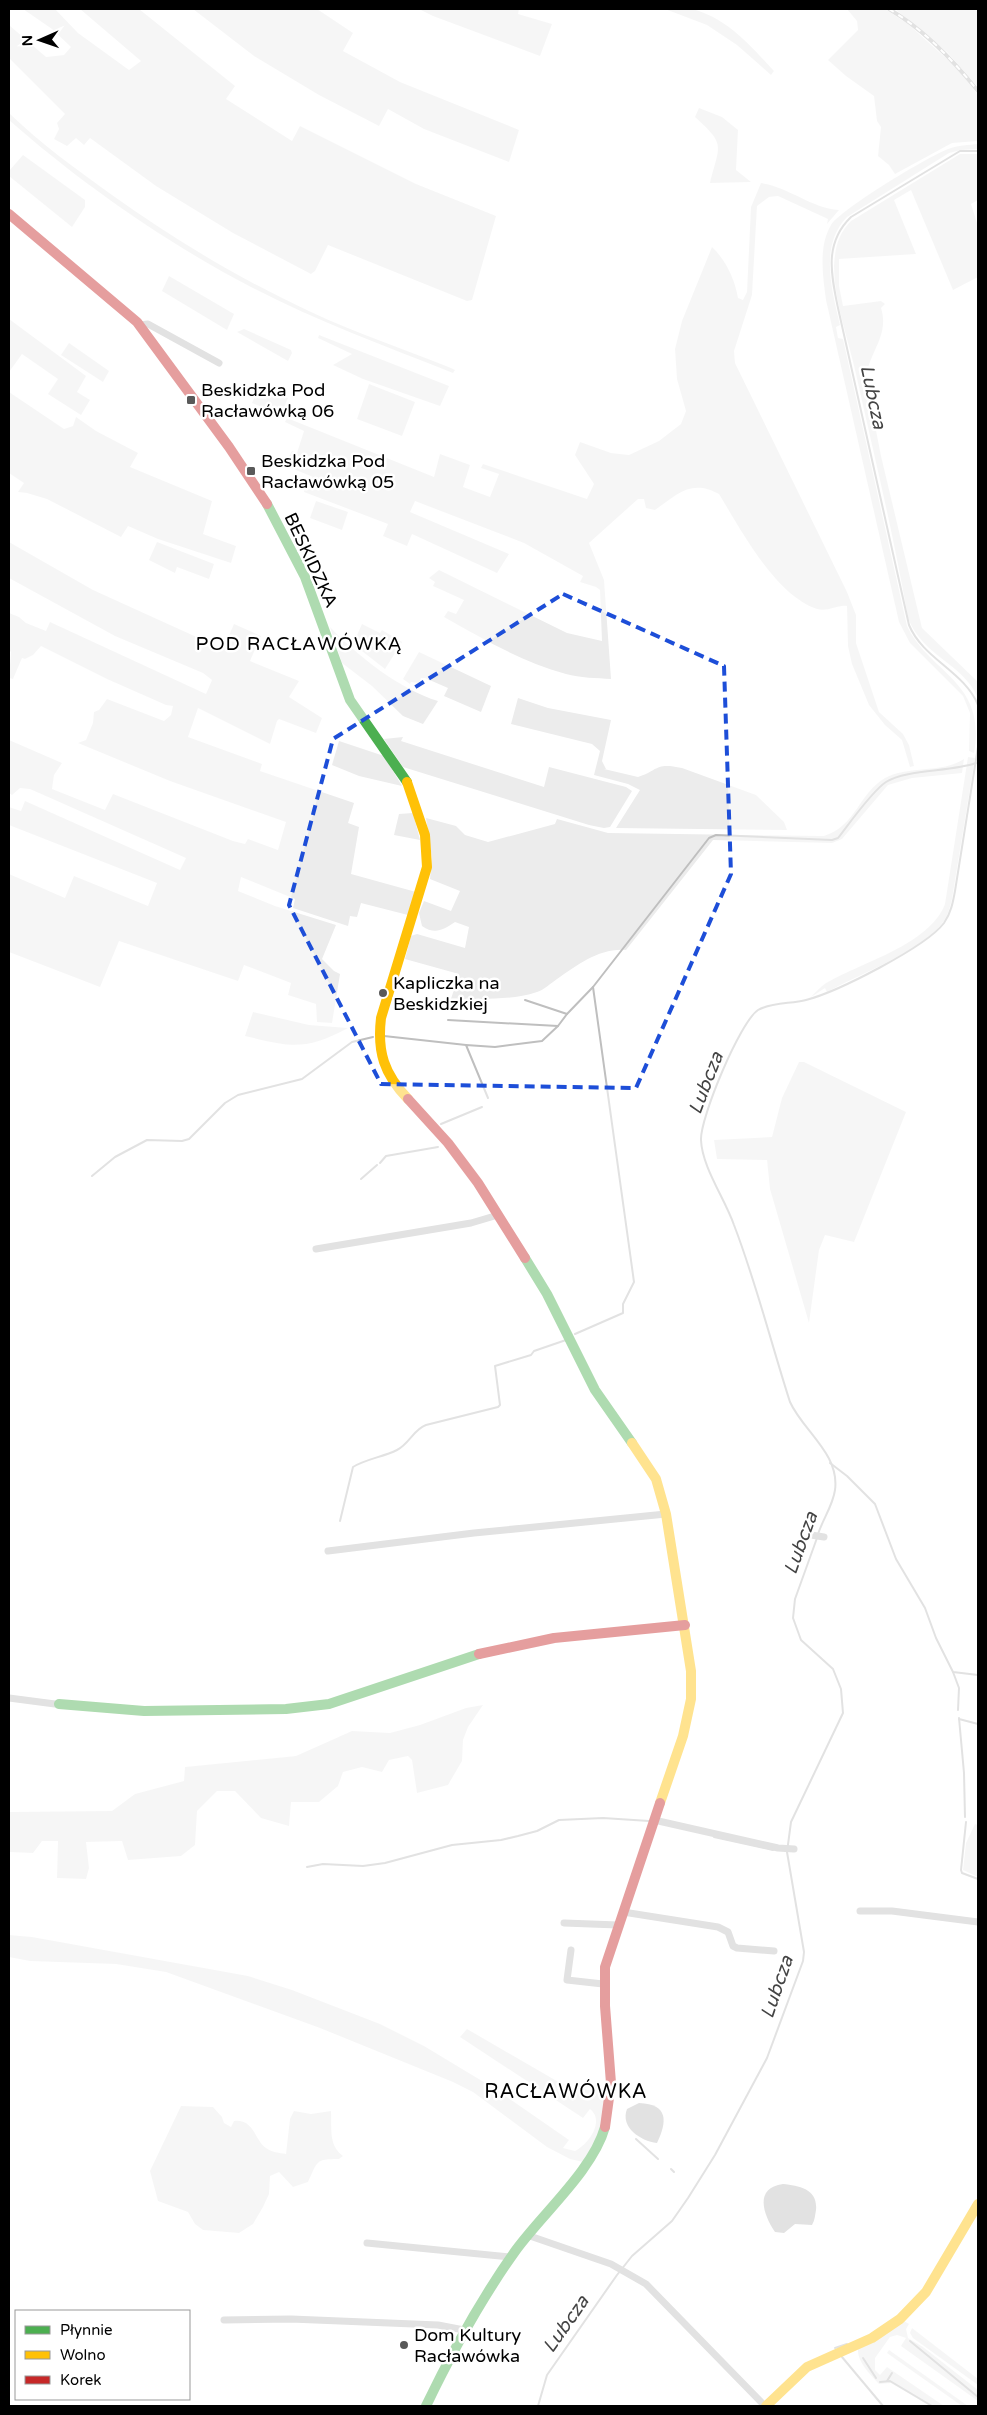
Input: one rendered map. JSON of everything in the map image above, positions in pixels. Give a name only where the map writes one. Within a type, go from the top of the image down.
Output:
[{"type":"street","name":"BESKIDZKA","points":[[9,214],[140,325],[229,447],[265,500],[305,577],[350,700],[394,759],[406,779],[424,835],[427,867],[422,892],[381,1018],[378,1041],[387,1072],[400,1091],[448,1143],[498,1215],[547,1294],[601,1399],[649,1466],[660,1490],[666,1514],[691,1671],[690,1705],[683,1736],[605,1967],[603,1984],[611,2085],[611,2100],[605,2127],[590,2160],[527,2235],[464,2330],[426,2406]]},
{"type":"street","points":[[140,325],[148,324],[219,363]]},
{"type":"street","points":[[316,1249],[472,1223],[498,1215]]},
{"type":"street","points":[[328,1551],[474,1533],[666,1514]]},
{"type":"street","points":[[811,1535],[824,1538]]},
{"type":"street","points":[[9,1698],[144,1711],[286,1709],[318,1706],[510,1646],[575,1636],[626,1633],[684,1625]]},
{"type":"street","points":[[654,1820],[780,1849],[794,1849]]},
{"type":"street","points":[[860,1911],[892,1911],[978,1922]]},
{"type":"street","points":[[623,1912],[718,1927],[728,1932],[733,1946],[736,1948],[774,1951]]},
{"type":"street","points":[[564,1923],[618,1926]]},
{"type":"street","points":[[571,1950],[567,1980],[603,1984]]},
{"type":"street","points":[[527,2235],[615,2266],[640,2280],[659,2296],[765,2406],[806,2367],[872,2338],[900,2319],[926,2292],[978,2204]]},
{"type":"street","points":[[367,2242],[511,2257]]},
{"type":"street","points":[[224,2320],[291,2319],[438,2325],[464,2330]]},
{"type":"highlighted area","points":[[563,594],[724,666],[731,874],[636,1088],[381,1084],[289,905],[333,739]]},
{"type":"shaded area","points":[[23,9],[55,9],[78,33],[129,70],[141,61],[80,9],[139,9],[235,86],[226,99],[292,141],[300,126],[416,184],[496,216],[472,300],[467,301],[328,245],[315,271],[311,274],[233,233],[156,186],[90,138],[84,145],[76,138],[67,146],[54,139],[59,129],[57,123],[65,114],[9,58],[9,25],[46,57],[64,55],[71,47],[52,29]]},
{"type":"shaded area","points":[[193,9],[317,9],[353,33],[343,51],[400,82],[519,130],[509,162],[424,129],[388,109],[379,126],[319,95],[254,56]]},
{"type":"shaded area","points":[[419,9],[519,9],[518,14],[552,24],[540,56]]},
{"type":"shaded area","points":[[665,9],[692,9],[716,19],[737,34],[774,71],[771,75],[737,45],[707,25]]},
{"type":"shaded area","points":[[847,9],[885,9],[908,24],[958,69],[978,95],[978,141],[952,143],[895,174],[889,165],[878,156],[881,127],[877,121],[874,96],[846,76],[828,60],[858,30],[857,21]]},
{"type":"shaded area","points":[[895,9],[978,9],[978,87],[947,52]]},
{"type":"shaded area","points":[[699,108],[722,117],[738,130],[736,170],[751,182],[710,183],[718,146],[712,134],[695,117]]},
{"type":"shaded area","points":[[9,113],[72,166],[136,212],[208,258],[311,312],[455,370],[453,373],[326,322],[251,287],[220,270],[156,232],[94,189],[9,120]]},
{"type":"shaded area","points":[[978,144],[978,149],[949,153],[847,217],[838,229],[830,255],[831,283],[840,325],[836,327],[838,338],[843,339],[907,626],[917,642],[965,694],[972,710],[976,729],[974,753],[969,751],[970,713],[963,696],[910,643],[899,622],[826,300],[822,262],[827,234],[831,225],[838,217],[885,184],[937,154],[963,145]]},
{"type":"shaded area","points":[[960,154],[978,154],[978,200],[971,204],[978,226],[978,277],[953,290],[911,190],[894,200],[916,254],[839,259],[839,286],[843,306],[881,301],[885,304],[881,308],[883,327],[881,336],[870,361],[866,379],[881,456],[922,628],[978,682],[978,698],[963,676],[923,642],[908,618],[884,496],[836,293],[834,266],[838,242],[843,231],[851,221]]},
{"type":"shaded area","points":[[23,155],[85,200],[85,207],[72,227],[9,176],[9,171]]},
{"type":"shaded area","points":[[761,183],[771,185],[819,206],[839,210],[827,224],[828,219],[778,196],[769,197],[757,206],[752,295],[734,351],[735,363],[847,592],[856,615],[856,643],[879,712],[903,734],[909,745],[914,766],[910,767],[902,740],[885,725],[869,705],[852,664],[848,646],[847,606],[825,610],[817,609],[802,602],[787,590],[760,560],[719,494],[700,488],[685,490],[655,510],[646,508],[644,499],[638,499],[589,543],[604,580],[611,679],[594,678],[566,674],[534,663],[473,634],[444,617],[448,611],[456,614],[464,600],[433,586],[435,582],[429,578],[439,570],[567,633],[602,641],[600,590],[580,582],[583,576],[524,543],[415,501],[410,512],[509,554],[497,573],[412,534],[407,546],[383,536],[388,524],[304,492],[307,482],[313,477],[284,465],[292,451],[297,453],[304,431],[285,422],[287,418],[434,477],[440,454],[470,465],[463,487],[490,497],[499,474],[481,468],[483,464],[587,499],[594,484],[575,455],[580,442],[611,453],[629,455],[659,441],[681,424],[686,411],[677,379],[675,349],[682,321],[712,247],[722,258],[729,271],[735,284],[738,298],[743,300],[747,292],[751,207]]},
{"type":"shaded area","points":[[169,276],[234,314],[227,330],[162,291]]},
{"type":"shaded area","points":[[9,319],[86,376],[77,392],[90,400],[81,415],[48,394],[58,379],[22,354],[9,372]]},
{"type":"shaded area","points":[[244,329],[291,350],[292,353],[288,361],[237,332]]},
{"type":"shaded area","points":[[319,335],[449,386],[440,406],[363,379],[333,365],[352,354],[318,338]]},
{"type":"shaded area","points":[[69,343],[109,371],[103,382],[61,355]]},
{"type":"shaded area","points":[[260,384],[288,398],[281,415],[252,403]]},
{"type":"shaded area","points":[[369,384],[415,402],[402,436],[357,419]]},
{"type":"shaded area","points":[[9,392],[64,429],[73,426],[76,417],[96,431],[138,453],[130,467],[212,501],[203,534],[236,546],[231,563],[158,539],[128,526],[121,537],[47,499],[18,492],[24,483],[9,473]]},
{"type":"shaded area","points":[[316,501],[348,512],[342,530],[310,518]]},
{"type":"shaded area","points":[[9,542],[93,590],[223,649],[234,624],[261,636],[250,661],[299,681],[289,697],[322,718],[316,733],[279,719],[270,744],[198,708],[188,737],[262,764],[260,771],[354,803],[348,823],[359,827],[351,874],[416,892],[408,915],[361,903],[357,917],[350,916],[348,926],[293,908],[295,899],[241,877],[238,891],[275,906],[336,925],[322,959],[334,971],[340,974],[332,1023],[317,1022],[316,1004],[288,995],[291,983],[244,965],[238,981],[119,941],[100,987],[9,952],[9,874],[65,898],[74,876],[148,906],[157,883],[9,825],[9,807],[21,811],[25,801],[180,870],[186,858],[30,789],[20,788],[12,795],[9,793],[9,740],[62,763],[54,775],[52,789],[105,810],[113,794],[233,841],[245,844],[248,839],[278,850],[286,822],[170,781],[78,743],[86,740],[93,723],[94,712],[99,710],[107,699],[164,721],[171,715],[173,706],[166,705],[107,679],[41,646],[33,655],[25,659],[22,658],[13,679],[9,678],[11,652],[9,650],[9,613],[19,617],[26,623],[46,631],[50,622],[206,694],[212,680],[203,673],[115,636],[9,578]]},
{"type":"shaded area","points":[[157,542],[214,564],[209,579],[177,567],[175,573],[149,560]]},
{"type":"shaded area","points":[[362,624],[380,633],[382,630],[402,642],[385,669],[353,644]]},
{"type":"shaded area","points":[[330,627],[366,660],[394,680],[409,689],[438,701],[423,724],[403,716],[372,686],[342,663]]},
{"type":"shaded area","points":[[419,652],[491,686],[481,712],[444,696],[448,688],[425,678],[421,678],[419,683],[411,682],[410,684],[403,679]]},
{"type":"shaded area","points":[[518,698],[548,708],[611,720],[602,761],[606,769],[604,769],[638,777],[662,766],[682,768],[756,795],[784,822],[787,830],[616,828],[640,790],[628,784],[594,775],[600,751],[592,744],[511,724]]},
{"type":"shaded area","points":[[403,737],[401,741],[544,787],[549,767],[626,787],[632,791],[610,827],[604,828],[589,825],[403,767],[384,739]]},
{"type":"shaded area","points":[[339,741],[384,756],[402,786],[359,776],[332,765]]},
{"type":"shaded area","points":[[968,757],[975,758],[952,899],[944,921],[935,932],[906,952],[827,992],[825,988],[811,997],[828,982],[911,941],[937,918],[945,904]]},
{"type":"shaded area","points":[[964,759],[962,773],[912,778],[888,785],[842,839],[832,843],[713,840],[626,950],[616,950],[589,958],[537,992],[515,997],[450,1002],[459,974],[405,959],[411,936],[417,934],[465,948],[469,927],[455,922],[435,931],[422,926],[419,913],[424,901],[451,911],[460,891],[430,879],[432,858],[426,818],[456,826],[465,835],[488,842],[555,824],[557,819],[608,833],[824,836],[843,825],[876,784],[885,778],[904,772],[955,764]]},
{"type":"shaded area","points":[[413,813],[420,840],[394,835],[399,814]]},
{"type":"shaded area","points":[[253,1012],[309,1025],[348,1028],[309,1044],[274,1043],[245,1036]]},
{"type":"shaded area","points":[[799,1062],[804,1062],[906,1112],[854,1242],[825,1235],[819,1250],[809,1323],[770,1189],[767,1160],[717,1159],[714,1140],[772,1137],[782,1098]]},
{"type":"shaded area","points":[[483,1705],[468,1727],[463,1740],[462,1761],[448,1785],[417,1793],[412,1760],[408,1756],[389,1760],[382,1772],[362,1767],[343,1772],[338,1786],[319,1802],[291,1802],[289,1826],[261,1818],[235,1791],[217,1791],[197,1811],[195,1845],[181,1856],[128,1860],[122,1841],[86,1842],[89,1868],[86,1879],[57,1878],[58,1841],[42,1841],[33,1853],[9,1852],[9,1812],[112,1811],[135,1794],[184,1781],[185,1767],[296,1756],[352,1731],[390,1733],[420,1725],[466,1708]]},
{"type":"shaded area","points":[[975,1824],[978,1825],[978,1877],[963,1870],[966,1843]]},
{"type":"shaded area","points":[[9,1935],[32,1937],[248,1976],[292,1990],[380,2024],[424,2046],[497,2090],[569,2140],[563,2148],[575,2151],[590,2138],[596,2126],[596,2120],[590,2109],[583,2118],[460,2037],[467,2029],[555,2080],[571,2087],[605,2093],[606,2102],[603,2120],[597,2138],[583,2162],[570,2159],[547,2147],[473,2092],[453,2082],[320,2028],[166,1972],[116,1964],[30,1961],[9,1957]]},
{"type":"shaded area","points":[[639,2103],[649,2104],[661,2111],[664,2121],[657,2143],[638,2136],[626,2122],[627,2109]]},
{"type":"shaded area","points":[[181,2106],[213,2107],[222,2117],[224,2123],[231,2127],[234,2121],[246,2123],[266,2148],[286,2154],[290,2119],[294,2111],[311,2114],[331,2111],[333,2141],[338,2152],[343,2156],[339,2159],[321,2161],[316,2165],[308,2182],[293,2187],[279,2172],[270,2176],[269,2194],[263,2207],[253,2224],[239,2233],[203,2230],[195,2224],[188,2212],[158,2201],[150,2171]]},
{"type":"shaded area","points":[[783,2184],[807,2190],[814,2197],[816,2210],[812,2225],[795,2224],[784,2233],[775,2232],[765,2210],[765,2196],[774,2186]]},
{"type":"shaded area","points":[[904,2321],[909,2324],[906,2329],[908,2338],[923,2347],[978,2390],[978,2401],[901,2346],[906,2338],[897,2335],[890,2337],[875,2358],[875,2370],[880,2375],[887,2367],[944,2406],[930,2406],[891,2383],[879,2384],[862,2363],[858,2349]]},
{"type":"shaded area","points":[[912,2328],[978,2379],[978,2385],[913,2338],[910,2333]]},
{"type":"shaded area","points":[[889,2350],[968,2406],[962,2406],[887,2353]]},
{"type":"waterway","name":"Lubcza","points":[[978,151],[960,151],[851,217],[842,227],[837,237],[833,248],[832,260],[833,283],[838,308],[909,625],[915,637],[963,683],[972,693],[978,705]]},
{"type":"waterway","name":"Lubcza","points":[[818,1534],[834,1496],[835,1477],[832,1465],[790,1402],[742,1247],[730,1215],[705,1161],[701,1140],[702,1129],[722,1071],[741,1032],[758,1010],[763,1007],[806,1000],[838,988],[901,956],[934,933],[944,923],[950,911],[954,895],[978,747]]},
{"type":"waterway","points":[[575,1334],[623,1313],[623,1304],[634,1282],[593,987],[709,838],[716,835],[832,840],[838,838],[868,800],[886,782],[905,775],[976,763]]},
{"type":"waterway","points":[[525,1000],[567,1014],[593,987]]},
{"type":"waterway","points":[[448,1020],[558,1026],[567,1014]]},
{"type":"waterway","points":[[488,1098],[466,1045],[495,1047],[542,1041],[558,1026]]},
{"type":"waterway","points":[[384,1036],[466,1045]]},
{"type":"waterway","points":[[92,1176],[115,1157],[147,1140],[182,1141],[189,1139],[225,1103],[238,1095],[302,1079],[352,1042],[373,1037]]},
{"type":"waterway","points":[[441,1124],[482,1107]]},
{"type":"waterway","points":[[380,1163],[386,1156],[438,1147]]},
{"type":"waterway","points":[[361,1179],[377,1165]]},
{"type":"waterway","points":[[340,1521],[353,1467],[397,1450],[426,1425],[498,1407],[500,1405],[495,1366],[531,1355],[534,1351],[566,1340]]},
{"type":"waterway","points":[[830,1463],[847,1476],[875,1504],[896,1559],[925,1608],[936,1638],[953,1672],[978,1675]]},
{"type":"waterway","name":"Lubcza","points":[[538,2406],[547,2375],[617,2275],[632,2256],[672,2221],[715,2155],[767,2058],[803,1961],[804,1952],[787,1852],[791,1822],[843,1713],[841,1689],[833,1669],[801,1640],[793,1618],[795,1599],[817,1538]]},
{"type":"waterway","points":[[953,1672],[959,1688],[958,1710]]},
{"type":"waterway","points":[[959,1718],[964,1773],[965,1817]]},
{"type":"waterway","points":[[959,1719],[978,1724]]},
{"type":"waterway","points":[[307,1867],[323,1864],[363,1866],[385,1863],[452,1845],[501,1840],[518,1836],[537,1831],[559,1820],[603,1818],[649,1821]]},
{"type":"waterway","points":[[966,1822],[961,1870],[962,1873],[978,1879]]},
{"type":"waterway","points":[[714,1837],[773,1850]]},
{"type":"waterway","points":[[636,2139],[658,2159]]},
{"type":"waterway","points":[[671,2169],[674,2172]]},
{"type":"waterway","points":[[910,2341],[978,2397]]},
{"type":"waterway","points":[[835,2348],[847,2344]]},
{"type":"waterway","points":[[842,2357],[883,2406]]},
{"type":"waterway","points":[[863,2358],[876,2378]]},
{"type":"waterway","points":[[887,2381],[892,2373]]},
{"type":"waterway","points":[[880,2382],[890,2381],[932,2406]]},
{"type":"railway","points":[[889,9],[914,26],[937,46],[978,91]]},
{"type":"traffic: fast","points":[[267,504],[305,577],[350,700],[407,782]]},
{"type":"traffic: fast","points":[[525,1258],[547,1294],[595,1390],[632,1443]]},
{"type":"traffic: fast","points":[[59,1704],[144,1711],[286,1709],[329,1704],[479,1654]]},
{"type":"traffic: fast","points":[[426,2406],[457,2346],[491,2287],[516,2250],[579,2175],[599,2143],[605,2127]]},
{"type":"traffic: slow","points":[[407,782],[425,835],[427,867],[381,1018],[380,1041],[381,1052],[388,1071],[393,1081],[408,1099]]},
{"type":"traffic: slow","points":[[632,1443],[656,1479],[666,1514],[691,1671],[691,1699],[683,1736],[660,1803]]},
{"type":"traffic: slow","points":[[766,2406],[807,2367],[872,2338],[900,2319],[926,2292],[978,2204]]},
{"type":"traffic: jam","points":[[9,214],[137,322],[229,447],[267,504]]},
{"type":"traffic: jam","points":[[408,1099],[448,1143],[478,1183],[525,1258]]},
{"type":"traffic: jam","points":[[479,1654],[554,1638],[685,1625]]},
{"type":"traffic: jam","points":[[605,2127],[611,2083],[605,2006],[605,1967],[660,1803]]},
{"type":"place","name":"Beskidzka Pod Racławówką 06","points":[[191,400]]},
{"type":"place","name":"Beskidzka Pod Racławówką 05","points":[[251,471]]},
{"type":"place","name":"Kapliczka na Beskidzkiej","points":[[383,993]]},
{"type":"place","name":"Dom Kultury Racławówka","points":[[404,2345]]},
{"type":"district","name":"POD RACŁAWÓWKĄ","points":[[299,644]]},
{"type":"district","name":"RACŁAWÓWKA","points":[[566,2092]]}]
